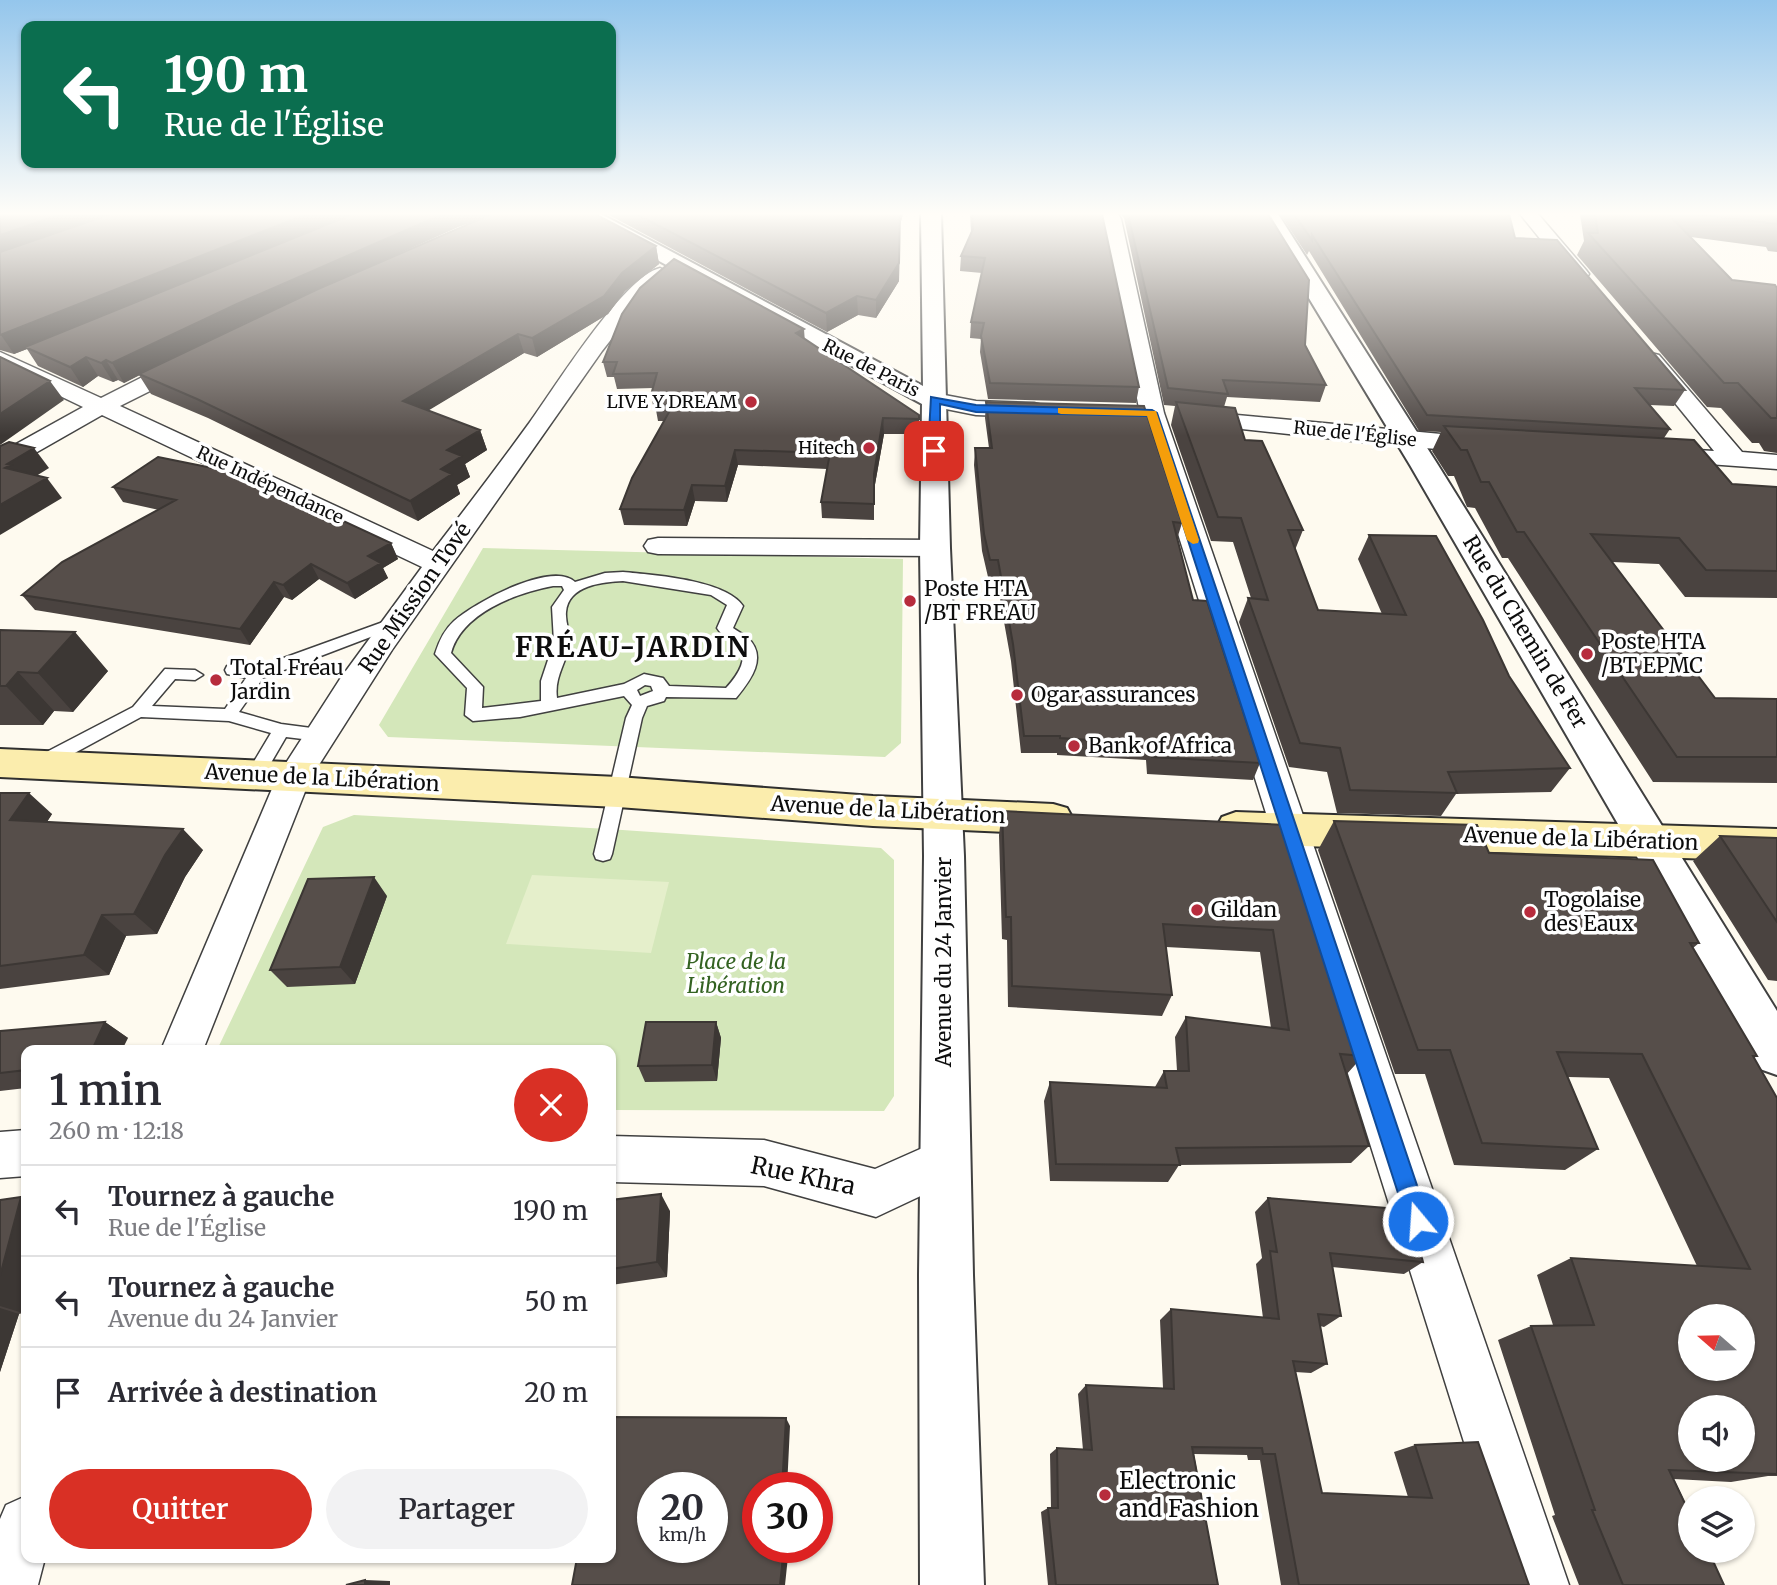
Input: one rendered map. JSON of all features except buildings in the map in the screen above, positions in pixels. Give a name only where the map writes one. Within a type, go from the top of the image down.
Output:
[{"type":"main road","name":"Avenue de la Libération","points":[[0,764],[618,792],[942,814],[1094,821]]},
{"type":"main road","name":"Avenue de la Libération","points":[[1205,826],[1777,845]]},
{"type":"street","name":"Rue Mission Tové","points":[[184,1045],[294,777],[319,735],[439,564],[634,297],[645,288]]},
{"type":"street","name":"Rue de Paris","points":[[724,288],[872,370],[934,400]]},
{"type":"street","name":"Avenue du 24 Janvier","points":[[932,288],[952,1585]]},
{"type":"street","points":[[1120,288],[1138,413],[1288,830],[1539,1585]]},
{"type":"street","name":"Rue du Chemin de Fer","points":[[1314,288],[1777,1053]]},
{"type":"street","points":[[1636,342],[1734,459]]},
{"type":"street","points":[[7,362],[40,355]]},
{"type":"street","points":[[0,463],[102,405],[201,358]]},
{"type":"street","name":"Rue Indépendance","points":[[7,362],[439,564]]},
{"type":"street","points":[[934,400],[976,408],[1057,411]]},
{"type":"street","name":"Rue de l'Église","points":[[1138,413],[1408,440],[1503,446]]},
{"type":"street","points":[[1639,454],[1777,462]]},
{"type":"street","points":[[658,546],[935,548]]},
{"type":"street","points":[[0,1155],[21,1153]]},
{"type":"street","name":"Rue Khra","points":[[616,1159],[764,1163],[876,1193],[946,1161]]},
{"type":"street","points":[[8,1585],[21,1542]]},
{"type":"lane","points":[[550,704],[550,668],[561,647],[558,610],[571,591],[604,578],[651,579],[709,590],[733,601],[735,611],[725,628],[726,633],[743,642],[751,657],[750,666],[730,694],[661,691],[657,680],[640,680],[635,696],[635,718],[603,853]]},
{"type":"lane","points":[[571,591],[568,582],[559,580],[515,591],[456,626],[443,646],[446,659],[475,687],[473,715],[635,696]]},
{"type":"lane","points":[[233,670],[257,674],[397,622]]},
{"type":"lane","points":[[38,765],[139,711],[171,673],[195,675]]},
{"type":"lane","points":[[229,715],[257,674]]},
{"type":"lane","points":[[139,711],[229,715],[281,730],[319,735]]},
{"type":"lane","points":[[256,775],[281,730]]},
{"type":"green space","points":[[483,548],[903,559],[901,743],[885,757],[388,737],[379,725]]},
{"type":"green space","name":"Place de la Libération","points":[[354,815],[881,848],[894,860],[894,1096],[884,1111],[616,1110],[616,1045],[219,1045],[323,827]]},
{"type":"green space","points":[[532,875],[669,882],[651,953],[506,944]]},
{"type":"slow traffic","points":[[1061,411],[1152,413],[1193,540]]},
{"type":"place","name":"LIVE Y DREAM","points":[[751,402]]},
{"type":"place","name":"Hitech","points":[[869,448]]},
{"type":"place","name":"Poste HTA /BT FREAU","points":[[910,601]]},
{"type":"place","name":"Poste HTA /BT EPMC","points":[[1587,654]]},
{"type":"place","name":"Total Fréau Jardin","points":[[216,680]]},
{"type":"place","name":"Ogar assurances","points":[[1017,695]]},
{"type":"place","name":"Bank of Africa","points":[[1074,746]]},
{"type":"place","name":"Gildan","points":[[1197,910]]},
{"type":"place","name":"Togolaise des Eaux","points":[[1530,912]]},
{"type":"place","name":"Electronic and Fashion","points":[[1105,1495]]},
{"type":"district","name":"FRÉAU-JARDIN","points":[[633,647]]},
{"type":"route","points":[[934,451],[934,400],[976,408],[1152,413],[1418,1221]]}]
